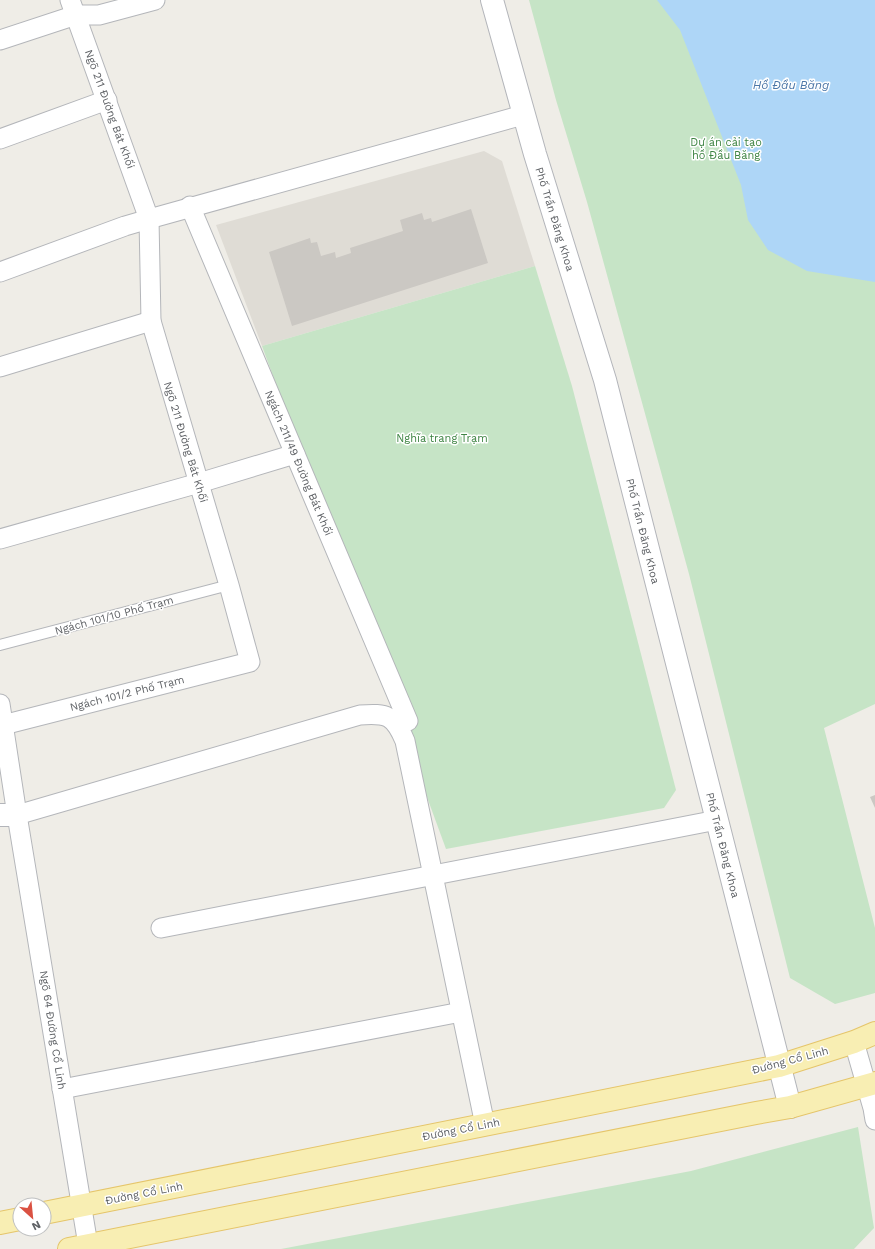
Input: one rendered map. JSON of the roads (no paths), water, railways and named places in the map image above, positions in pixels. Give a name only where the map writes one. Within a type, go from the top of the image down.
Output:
[{"type":"main road","name":"Đường Cổ Linh","points":[[52,1212],[779,1066],[854,1042],[875,1033]]},
{"type":"main road","points":[[78,1247],[790,1107],[871,1085]]},
{"type":"main road","points":[[0,1223],[12,1221]]},
{"type":"street","points":[[0,40],[73,8],[99,15],[155,0]]},
{"type":"street","name":"Phố Trần Đăng Khoa","points":[[492,0],[524,115],[605,380],[790,1107]]},
{"type":"street","name":"Ngõ 211 Đường Bát Khối","points":[[73,8],[149,218],[151,321],[250,662]]},
{"type":"street","points":[[0,139],[106,100]]},
{"type":"street","points":[[0,272],[149,218],[524,115]]},
{"type":"street","name":"Ngách 211/49 Đường Bát Khối","points":[[190,206],[408,721]]},
{"type":"street","points":[[0,367],[151,321]]},
{"type":"street","points":[[0,539],[199,483],[295,454]]},
{"type":"street","name":"Ngách 101/2 Phố Trạm","points":[[3,725],[250,662]]},
{"type":"street","name":"Ngõ 64 Đường Cổ Linh","points":[[0,704],[3,725],[8,815],[62,1089],[81,1206],[78,1247]]},
{"type":"street","points":[[8,815],[360,715],[378,714],[392,719],[400,728],[405,741],[485,1125]]},
{"type":"street","points":[[161,928],[717,820]]},
{"type":"street","points":[[62,1089],[461,1012]]},
{"type":"street","points":[[854,1042],[871,1085],[875,1120]]},
{"type":"lane","name":"Ngách 101/10 Phố Trạm","points":[[0,645],[228,585]]},
{"type":"water","name":"Hồ Đầu Băng","points":[[657,0],[875,0],[875,282],[807,271],[768,250],[748,220],[741,185],[680,30]]},
{"type":"park label","name":"Dự án cải tạo hồ Đầu Băng","points":[[726,148]]},
{"type":"park label","name":"Nghĩa trang Trạm","points":[[442,438]]}]
